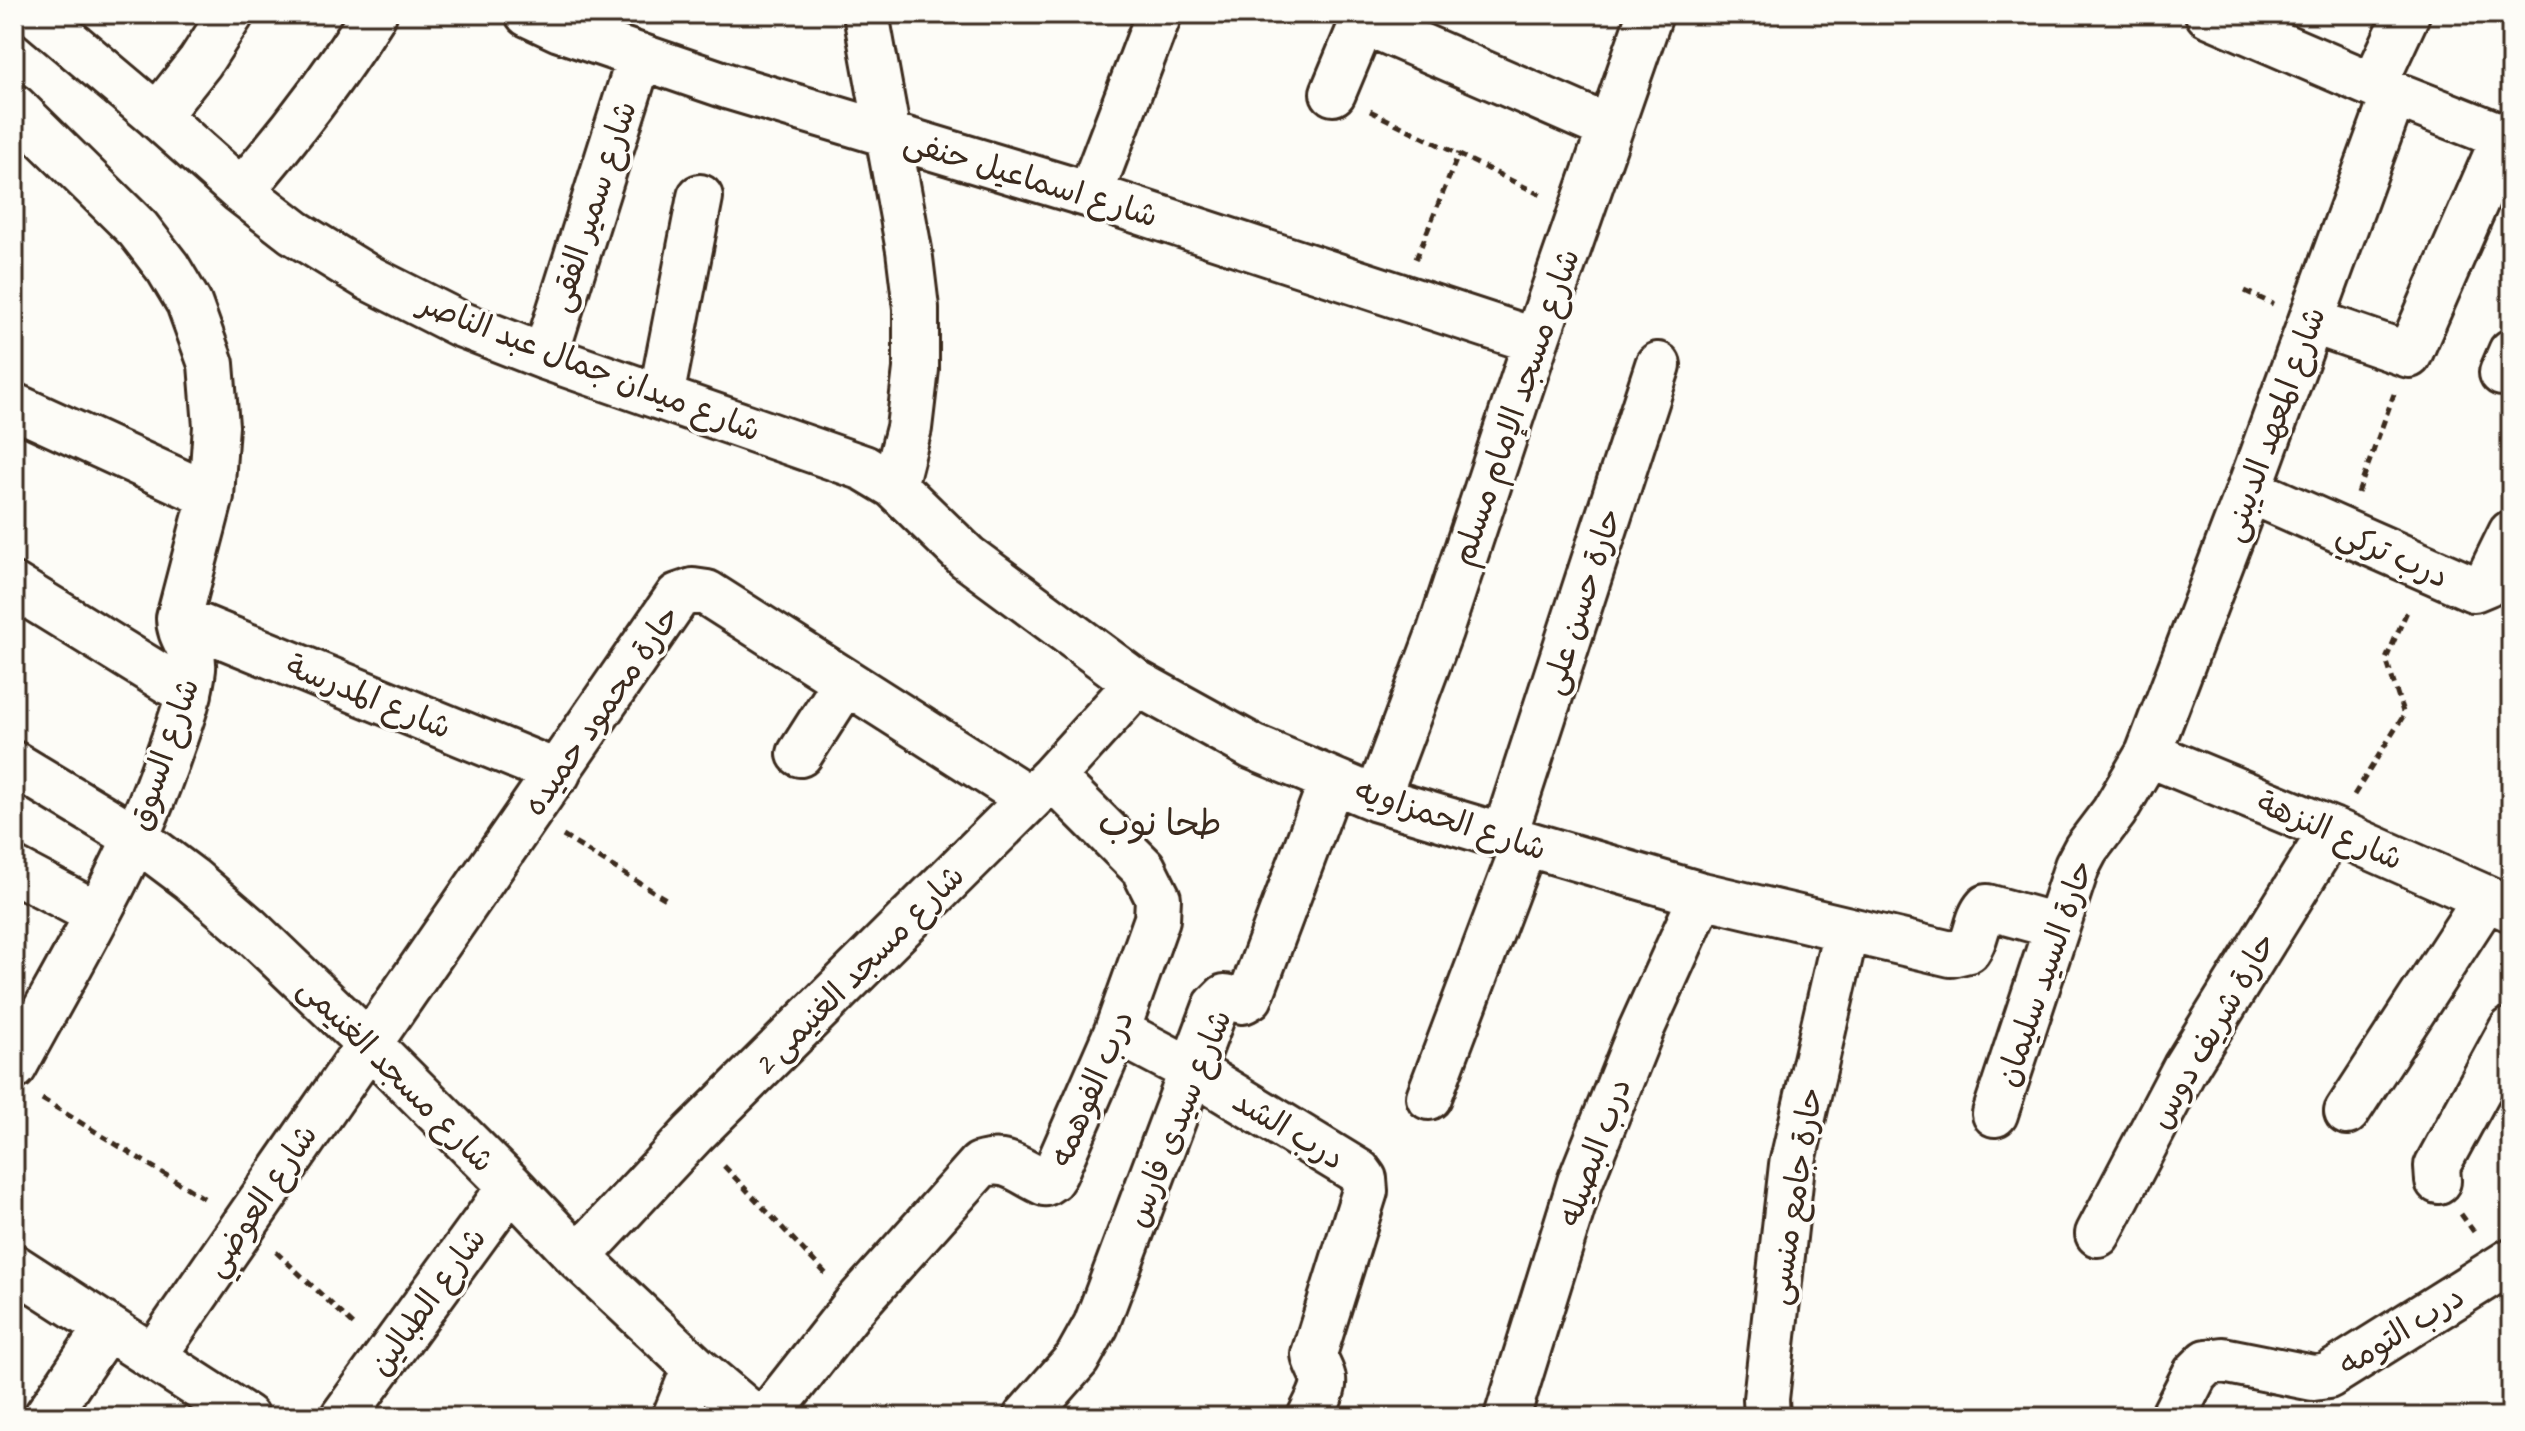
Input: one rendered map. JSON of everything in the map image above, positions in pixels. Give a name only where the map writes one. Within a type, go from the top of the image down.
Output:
[{"type":"street","name":"شارع ميدان جمال عبد الناصر","points":[[36,14],[241,191],[294,232],[369,278],[460,324],[545,357],[864,468],[894,486]]},
{"type":"street","points":[[157,116],[200,62],[231,14]]},
{"type":"street","points":[[241,191],[315,101],[374,14]]},
{"type":"street","name":"شارع اسماعيل حنفى","points":[[528,14],[560,29],[730,87],[1090,195],[1536,341]]},
{"type":"street","points":[[866,14],[909,250],[916,308],[916,369],[909,428],[894,486]]},
{"type":"street","name":"شارع مسجد الإمام مسلم","points":[[1377,799],[1440,631],[1536,341],[1650,14]]},
{"type":"street","points":[[2208,14],[2508,139],[2409,355],[2311,321]]},
{"type":"street","name":"شارع المعهد الديبنى","points":[[2148,754],[2311,321],[2407,14]]},
{"type":"street","points":[[1090,195],[1150,17]]},
{"type":"street","points":[[1333,93],[1364,17],[1609,128]]},
{"type":"street","name":"شارع سمير الفقى","points":[[545,357],[640,56]]},
{"type":"street","points":[[14,107],[138,229],[168,268],[189,303],[211,364],[216,426],[211,496],[179,618]]},
{"type":"street","points":[[661,397],[700,197]]},
{"type":"street","name":"حارة حسن على","points":[[1429,1097],[1514,840],[1658,365]]},
{"type":"street","points":[[14,406],[211,496]]},
{"type":"street","name":"شارع الحمزاويه","points":[[894,486],[967,557],[1137,683],[1253,747],[1377,799],[1702,895],[1951,954],[1968,950],[1974,942],[1980,915],[1987,907],[2056,926]]},
{"type":"street","name":"درب تركي","points":[[2249,490],[2474,589],[2486,584],[2511,533]]},
{"type":"street","points":[[14,586],[189,694]]},
{"type":"street","name":"حارة محمود حميده","points":[[368,1043],[678,596],[693,591],[707,593],[846,682],[1041,788]]},
{"type":"street","name":"شارع السوق","points":[[28,1083],[97,914],[159,786],[189,694],[192,656],[182,638],[179,618]]},
{"type":"street","name":"شارع المدرسة","points":[[179,618],[558,773]]},
{"type":"street","points":[[800,754],[846,682]]},
{"type":"street","name":"شارع مسجد الغنيمى 2","points":[[578,1257],[693,1134],[1041,788],[1137,683]]},
{"type":"street","name":"شارع النزهة","points":[[2148,754],[2332,830],[2498,904]]},
{"type":"street","name":"حارة السيد سليمان","points":[[1995,1114],[2056,926],[2082,857],[2114,812],[2148,754]]},
{"type":"street","name":"شارع مسجد الغنيمى","points":[[14,764],[135,837],[191,879],[248,928],[368,1043],[578,1257],[695,1367],[754,1417]]},
{"type":"street","name":"شارع سيدى فارس","points":[[1026,1417],[1077,1359],[1096,1325],[1220,1000],[1225,997],[1243,1001],[1250,997],[1332,780]]},
{"type":"street","name":"درب الفوهمه","points":[[767,1417],[855,1305],[980,1165],[993,1161],[1007,1163],[1045,1183],[1051,1179],[1117,1031],[1157,919],[1158,898],[1143,868],[1041,788]]},
{"type":"street","name":"حارة شريف دوس","points":[[2098,1234],[2185,1068],[2332,830]]},
{"type":"street","points":[[14,870],[97,914]]},
{"type":"street","name":"درب البصيله","points":[[1507,1417],[1580,1182],[1641,1030],[1702,895]]},
{"type":"street","points":[[2347,1112],[2498,904]]},
{"type":"street","name":"حارة جامع منسى","points":[[1767,1417],[1766,1399],[1792,1165],[1846,930]]},
{"type":"street","points":[[2438,1181],[2437,1166],[2511,1030]]},
{"type":"street","name":"درب الشد","points":[[1117,1031],[1193,1071],[1359,1172],[1364,1179],[1365,1191],[1314,1354],[1324,1380],[1310,1417]]},
{"type":"street","name":"شارع العوضي","points":[[153,1357],[368,1043]]},
{"type":"street","name":"شارع الطبالين","points":[[343,1417],[511,1186]]},
{"type":"street","name":"درب التومه","points":[[2173,1417],[2195,1374],[2207,1362],[2223,1360],[2313,1378],[2328,1376],[2505,1264]]},
{"type":"street","points":[[14,1267],[246,1417]]},
{"type":"street","points":[[46,1417],[107,1327]]},
{"type":"street","points":[[675,1417],[695,1367]]},
{"type":"path","points":[[1333,93],[1581,215]]},
{"type":"path","points":[[1400,297],[1459,153]]},
{"type":"path","points":[[2343,532],[2409,355]]},
{"type":"path","points":[[2332,830],[2404,715],[2386,659],[2425,569]]},
{"type":"path","points":[[528,815],[669,901]]},
{"type":"path","points":[[28,1083],[244,1223],[388,1355]]},
{"type":"path","points":[[693,1134],[855,1305]]},
{"type":"path","points":[[2438,1181],[2505,1264]]},
{"type":"district","name":"طحا نوب","points":[[1160,822]]}]
